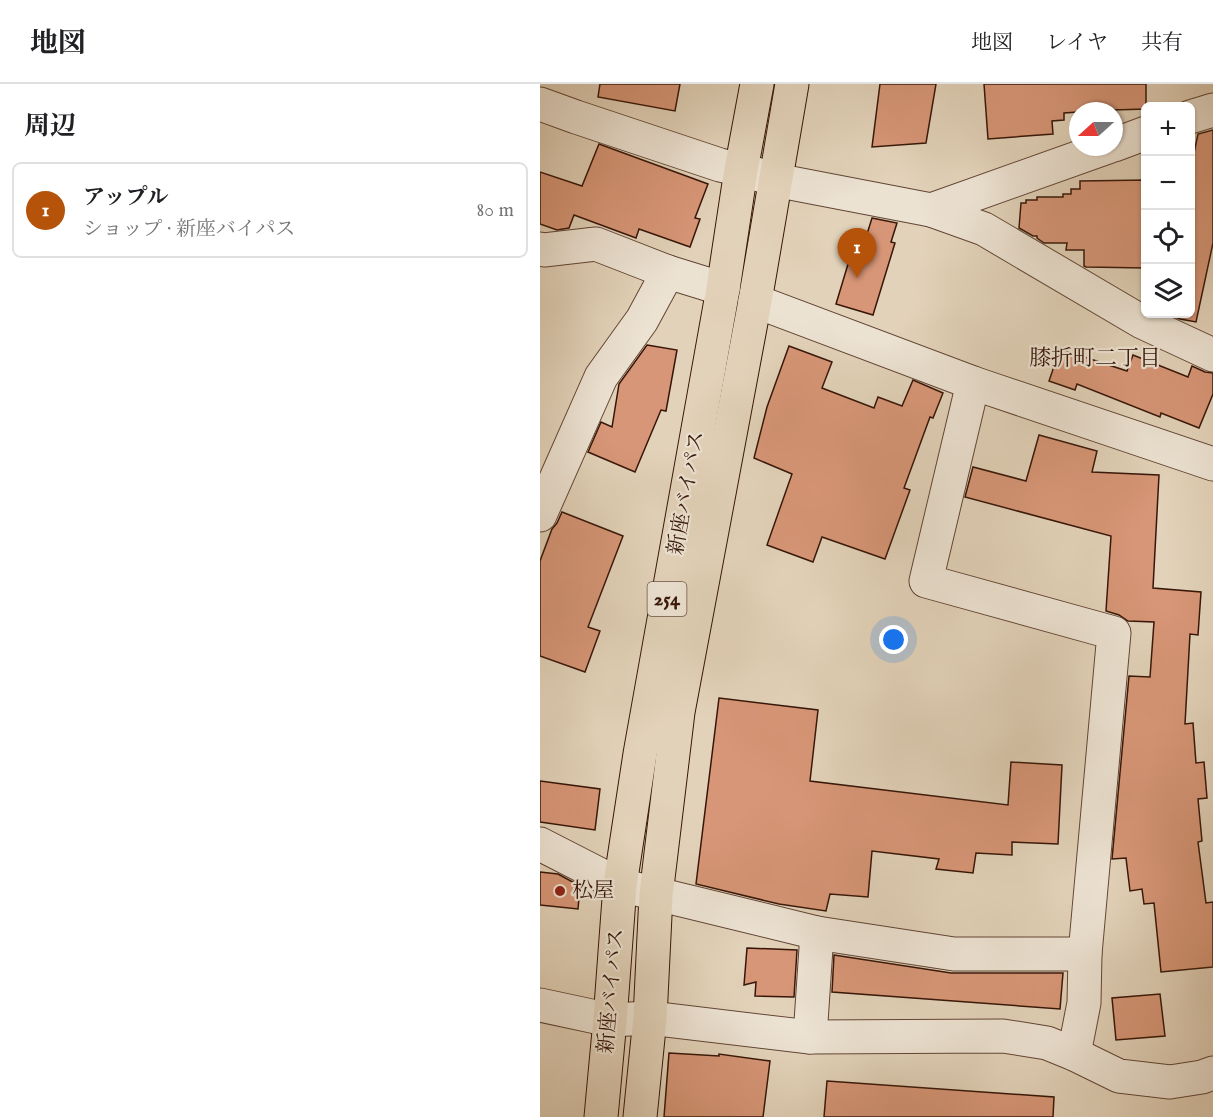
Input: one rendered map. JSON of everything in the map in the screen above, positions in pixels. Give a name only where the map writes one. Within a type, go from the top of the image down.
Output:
[{"type":"highway","name":"新座バイパス","points":[[601,1117],[620,885],[640,754],[757,84]]},
{"type":"highway","name":"新座バイパス","points":[[640,1117],[650,1018],[656,895],[678,712],[755,301],[792,84]]},
{"type":"street","points":[[540,104],[709,161],[775,180],[931,210],[984,229],[1142,322],[1213,355]]},
{"type":"street","points":[[1195,116],[1213,110]]},
{"type":"street","points":[[1123,142],[1141,135]]},
{"type":"street","points":[[931,210],[1083,156]]},
{"type":"street","points":[[540,249],[596,244],[668,272],[723,289]]},
{"type":"street","points":[[540,515],[601,377],[642,320],[668,272]]},
{"type":"street","points":[[755,301],[973,383],[1213,464]]},
{"type":"street","points":[[973,383],[926,581],[1114,633],[1084,954],[1084,1004],[1074,1054]]},
{"type":"street","points":[[540,844],[620,885],[817,933],[954,954],[1084,954]]},
{"type":"street","points":[[810,1037],[817,933]]},
{"type":"street","points":[[540,1005],[610,1020],[650,1018],[810,1037],[1003,1036],[1047,1043],[1119,1076],[1170,1082],[1213,1073]]},
{"type":"building","points":[[600,84],[680,84],[675,111],[598,97]]},
{"type":"building","points":[[880,84],[936,84],[926,143],[872,147]]},
{"type":"building","points":[[984,84],[1146,84],[1146,102],[1141,102],[1141,109],[1123,110],[1123,102],[1069,102],[1069,113],[1064,113],[1064,120],[1052,121],[1053,134],[988,139]]},
{"type":"building","points":[[1213,130],[1213,243],[1196,322],[1178,318],[1195,318],[1195,148],[1198,134]]},
{"type":"building","points":[[599,144],[708,184],[695,218],[700,219],[690,247],[639,229],[636,238],[574,215],[569,228],[557,230],[540,224],[540,172],[582,186]]},
{"type":"building","points":[[1141,180],[1141,268],[1086,267],[1084,266],[1084,250],[1066,250],[1067,243],[1044,243],[1037,236],[1019,228],[1021,203],[1026,203],[1026,200],[1037,200],[1037,197],[1063,197],[1063,194],[1071,194],[1071,189],[1080,189],[1080,181]]},
{"type":"building","points":[[872,218],[897,223],[891,242],[895,243],[873,315],[836,304],[858,231],[867,234]]},
{"type":"building","points":[[647,345],[677,350],[666,411],[661,410],[635,472],[588,452],[601,422],[612,427],[619,384]]},
{"type":"building","points":[[789,346],[832,362],[822,388],[874,408],[878,397],[902,406],[913,380],[943,393],[933,418],[930,417],[904,488],[910,490],[885,559],[822,537],[813,562],[767,545],[792,474],[754,458],[767,407]]},
{"type":"building","points":[[1060,349],[1127,371],[1133,355],[1188,377],[1192,366],[1213,373],[1213,394],[1199,428],[1161,413],[1160,417],[1077,384],[1075,390],[1049,381]]},
{"type":"building","points":[[1039,435],[1097,451],[1092,472],[1159,475],[1153,588],[1201,592],[1198,635],[1190,634],[1185,724],[1193,723],[1196,763],[1204,762],[1207,798],[1198,799],[1202,841],[1198,842],[1206,903],[1213,902],[1213,967],[1161,972],[1154,903],[1144,904],[1142,889],[1130,891],[1126,858],[1112,859],[1129,676],[1150,677],[1154,622],[1128,621],[1106,611],[1111,536],[965,497],[973,467],[1026,481]]},
{"type":"building","points":[[562,512],[623,536],[588,627],[600,631],[585,672],[540,656],[540,561],[552,529]]},
{"type":"building","points":[[719,698],[818,710],[810,781],[1008,805],[1011,762],[1062,765],[1058,844],[1012,842],[1012,855],[976,853],[973,873],[936,869],[939,859],[872,851],[868,897],[830,894],[826,911],[779,904],[696,884]]},
{"type":"building","points":[[540,781],[600,789],[595,830],[540,822]]},
{"type":"building","name":"松屋","points":[[540,872],[558,874],[580,886],[578,909],[540,905]]},
{"type":"building","points":[[747,948],[797,950],[794,997],[755,996],[756,982],[744,985]]},
{"type":"building","points":[[834,955],[951,973],[1063,973],[1060,1009],[832,992]]},
{"type":"building","points":[[1160,994],[1165,1036],[1116,1040],[1112,998]]},
{"type":"building","points":[[669,1053],[719,1056],[719,1054],[770,1061],[763,1117],[664,1117]]},
{"type":"building","points":[[827,1081],[1054,1097],[1053,1117],[824,1117]]},
{"type":"place","name":"アップル","points":[[857,278]]},
{"type":"place","name":"松屋","points":[[560,891]]},
{"type":"district","name":"膝折町二丁目","points":[[1095,359]]}]
